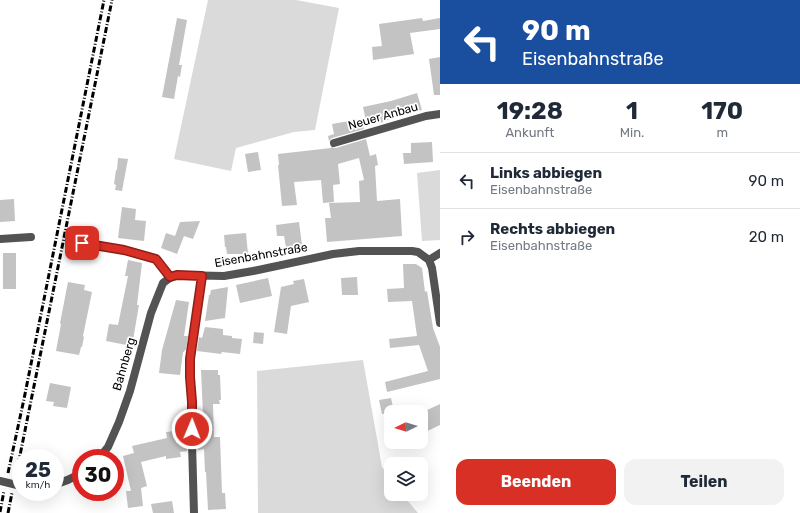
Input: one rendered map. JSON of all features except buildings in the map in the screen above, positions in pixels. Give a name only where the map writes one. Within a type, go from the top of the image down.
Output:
[{"type":"street","name":"Neuer Anbau","points":[[334,143],[426,116],[440,114]]},
{"type":"street","points":[[0,239],[32,237]]},
{"type":"street","points":[[82,243],[124,250],[156,259],[170,277]]},
{"type":"street","name":"Eisenbahnstraße","points":[[170,277],[177,275],[224,276],[333,254],[359,251],[412,251],[418,252],[429,260]]},
{"type":"street","points":[[440,253],[429,260],[432,268],[440,323]]},
{"type":"street","points":[[194,513],[190,359],[202,276]]},
{"type":"street","name":"Bahnberg","points":[[106,449],[119,422],[130,391],[151,313],[163,283],[170,277]]},
{"type":"street","points":[[0,481],[12,484]]},
{"type":"shaded area","points":[[208,0],[296,0],[339,8],[315,130],[294,132],[236,148],[231,171],[174,159]]},
{"type":"shaded area","points":[[440,170],[440,240],[422,241],[417,173]]},
{"type":"shaded area","points":[[363,360],[382,467],[384,470],[384,501],[408,501],[418,513],[258,513],[257,371]]},
{"type":"railway","points":[[8,473],[104,0]]},
{"type":"railway","points":[[21,449],[112,0]]},
{"type":"railway","points":[[0,512],[4,491]]},
{"type":"railway","points":[[8,513],[12,493]]},
{"type":"route","points":[[82,243],[124,250],[156,259],[170,277],[177,275],[202,276],[190,359],[192,429]]}]
